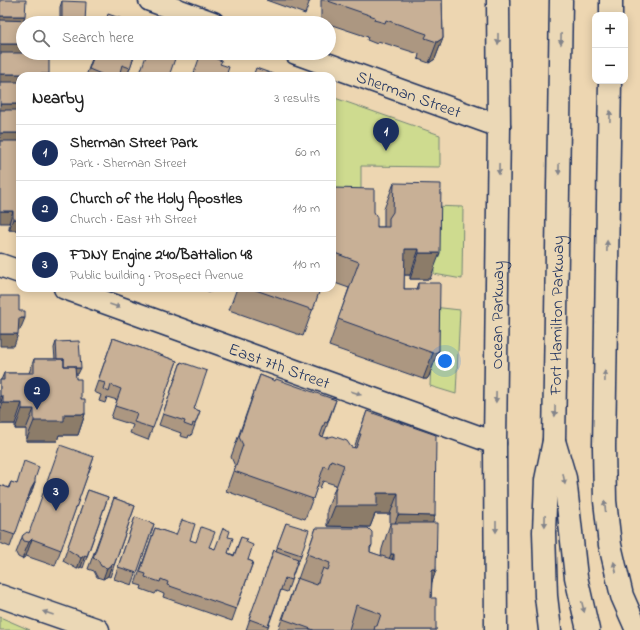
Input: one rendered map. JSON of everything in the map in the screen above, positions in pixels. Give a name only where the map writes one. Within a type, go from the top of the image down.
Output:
[{"type":"main road","points":[[150,0],[194,16]]},
{"type":"main road","name":"Ocean Parkway","points":[[496,630],[495,443],[499,126],[498,0]]},
{"type":"main road","name":"Fort Hamilton Parkway","points":[[550,630],[546,596],[544,532],[546,480],[554,441],[561,0]]},
{"type":"main road","points":[[611,12],[612,0]]},
{"type":"main road","name":"Sherman Street","points":[[315,60],[499,126]]},
{"type":"main road","points":[[610,84],[604,439],[605,501],[610,545],[622,596],[637,630]]},
{"type":"main road","points":[[0,264],[16,270]]},
{"type":"main road","name":"East 7th Street","points":[[76,292],[495,443]]},
{"type":"main road","points":[[554,441],[565,478],[576,577],[588,630]]},
{"type":"main road","points":[[0,596],[98,630]]},
{"type":"green space","points":[[336,98],[440,135],[440,167],[361,166],[361,194],[336,193]]},
{"type":"green space","points":[[433,206],[463,207],[462,279],[434,274]]},
{"type":"green space","points":[[433,307],[460,310],[456,394],[430,386]]},
{"type":"green space","points":[[0,617],[30,630],[0,630]]},
{"type":"building","points":[[0,0],[26,0],[25,16],[0,16]]},
{"type":"building","points":[[328,0],[442,0],[443,38],[437,42],[425,38],[427,34],[386,20],[385,23],[374,20],[375,17]]},
{"type":"building","points":[[62,1],[86,2],[85,16],[62,16]]},
{"type":"building","points":[[0,20],[16,20],[16,44],[0,44]]},
{"type":"building","points":[[0,53],[16,53],[16,60],[49,60],[49,72],[16,72],[16,74],[0,74]]},
{"type":"building","points":[[92,60],[133,60],[130,68],[122,65],[120,72],[96,72],[89,69]]},
{"type":"building","points":[[145,60],[175,60],[170,72],[140,72]]},
{"type":"building","points":[[199,60],[219,60],[222,61],[220,64],[229,67],[227,72],[194,72]]},
{"type":"building","points":[[256,68],[267,72],[254,72]]},
{"type":"building","points":[[0,82],[16,82],[16,104],[0,104]]},
{"type":"building","points":[[0,110],[16,110],[16,133],[0,133]]},
{"type":"building","points":[[0,141],[16,141],[16,219],[13,219],[13,211],[0,211]]},
{"type":"building","points":[[394,183],[441,184],[440,253],[419,253],[419,249],[405,249],[404,289],[418,289],[418,283],[440,283],[439,350],[437,352],[433,353],[338,319],[359,262],[336,253],[336,188],[374,189],[374,212],[377,217],[377,227],[389,227],[389,218],[393,212]]},
{"type":"building","points":[[261,292],[319,292],[313,310]]},
{"type":"building","points":[[0,296],[19,296],[19,311],[25,311],[25,318],[19,318],[18,334],[0,334]]},
{"type":"building","points":[[113,338],[177,361],[153,428],[134,422],[137,413],[115,406],[121,389],[111,385],[109,392],[103,389],[105,383],[98,381]]},
{"type":"building","points":[[79,341],[81,368],[75,368],[75,366],[64,366],[64,359],[57,359],[56,342]]},
{"type":"building","points":[[34,359],[64,359],[64,366],[75,366],[76,379],[81,379],[81,399],[85,399],[85,414],[64,414],[64,421],[34,421],[34,409],[22,409],[22,403],[3,403],[3,396],[0,396],[0,380],[4,380],[4,373],[34,373]]},
{"type":"building","points":[[181,362],[207,371],[194,409],[200,411],[195,424],[193,423],[192,427],[184,424],[185,421],[163,414]]},
{"type":"building","points":[[260,375],[336,400],[320,436],[326,438],[333,436],[347,441],[351,447],[356,448],[367,411],[436,435],[435,516],[398,515],[398,493],[377,493],[377,506],[335,506],[335,490],[344,465],[331,460],[328,468],[324,466],[313,499],[234,471],[243,445],[239,437]]},
{"type":"building","points":[[60,445],[94,457],[61,550],[32,539],[29,542],[24,541],[22,537],[27,532],[29,533]]},
{"type":"building","points":[[24,461],[39,467],[35,482],[31,489],[15,535],[0,530],[0,485],[9,488],[11,482],[17,484]]},
{"type":"building","points":[[88,490],[108,497],[87,556],[85,555],[81,558],[67,549]]},
{"type":"building","points":[[114,498],[135,506],[114,565],[112,564],[107,568],[101,566],[98,560],[93,558]]},
{"type":"building","points":[[135,517],[154,524],[137,573],[118,567]]},
{"type":"building","points":[[182,520],[195,524],[190,540],[196,542],[201,527],[215,532],[209,547],[215,549],[223,528],[230,531],[228,537],[233,538],[228,553],[234,556],[241,537],[247,539],[246,542],[253,545],[248,560],[253,562],[236,609],[167,585],[168,582],[161,579],[160,582],[145,577],[146,574],[140,572],[155,528],[176,535]]},
{"type":"building","points":[[286,523],[309,530],[301,555],[277,547]]},
{"type":"building","points":[[391,523],[437,523],[436,570],[432,570],[431,598],[436,598],[436,630],[374,630],[381,614],[356,605],[349,630],[314,630],[283,619],[297,578],[317,585],[323,568],[328,570],[330,563],[307,554],[316,528],[368,528],[372,532],[372,545],[370,547],[370,552],[394,560],[394,554],[391,554]]},
{"type":"building","points":[[274,550],[298,559],[291,580],[285,578],[268,626],[249,619]]},
{"type":"place","name":"Sherman Street Park","points":[[386,151]]},
{"type":"place","name":"Church of the Holy Apostles","points":[[37,410]]},
{"type":"place","name":"FDNY Engine 240/Battalion 48","points":[[56,511]]}]
